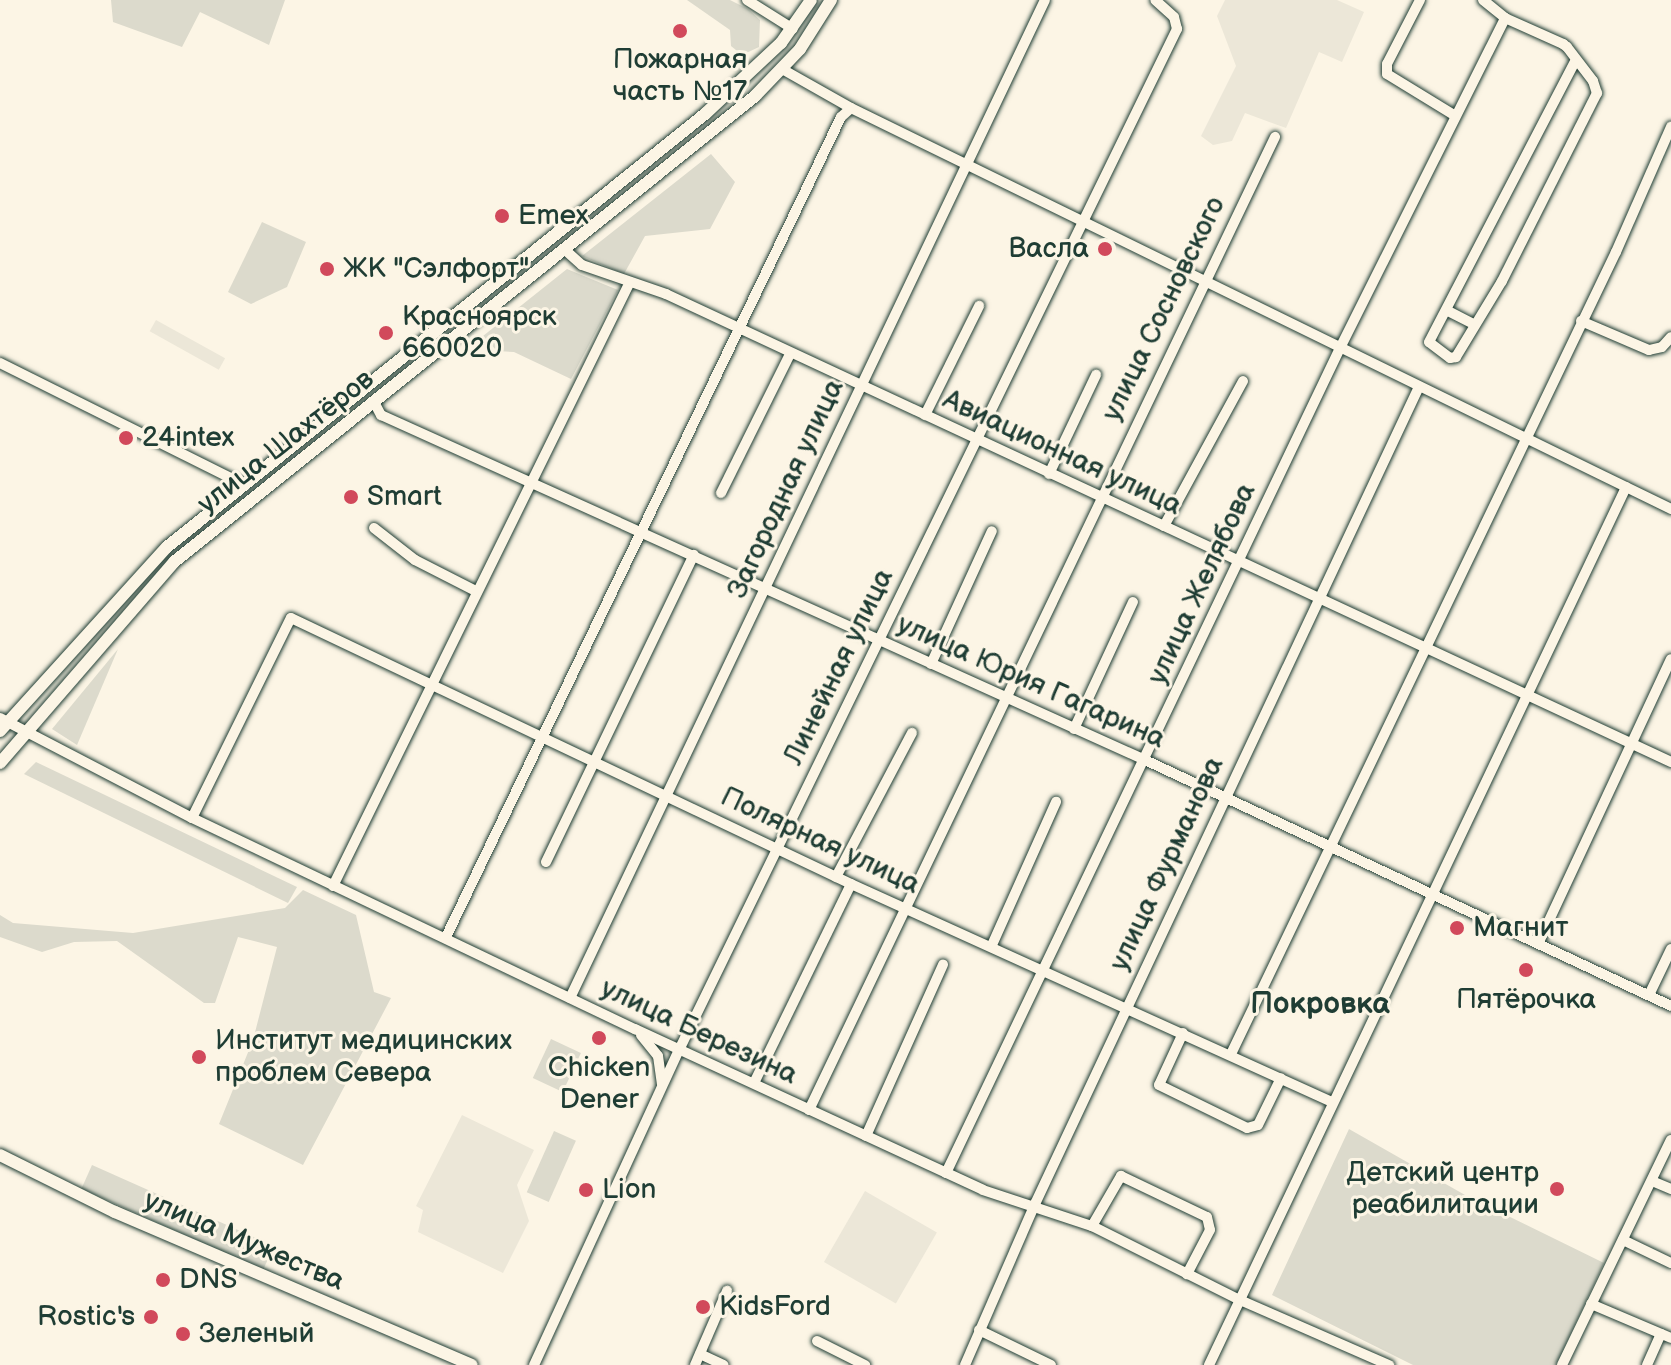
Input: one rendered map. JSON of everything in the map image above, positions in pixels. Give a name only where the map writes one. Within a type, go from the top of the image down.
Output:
[{"type":"main road","name":"улица Шахтёров","points":[[3,724],[157,557],[607,195],[768,56],[793,29],[811,0]]},
{"type":"main road","name":"улица Шахтёров","points":[[0,763],[174,562],[755,96],[782,69],[831,0]]},
{"type":"main road","name":"улица Мужества","points":[[0,1155],[115,1212],[472,1365]]},
{"type":"street","points":[[747,0],[793,29]]},
{"type":"street","name":"Загородная улица","points":[[570,998],[1045,0]]},
{"type":"street","name":"Линейная улица","points":[[534,1365],[776,848],[1177,29],[1174,17],[1155,0]]},
{"type":"street","points":[[1420,0],[1387,64],[1387,74],[1454,115]]},
{"type":"street","points":[[1483,0],[1505,18],[1557,40],[1576,60],[1596,86],[1595,98],[1456,357],[1440,352],[1428,344],[1448,311],[1576,60]]},
{"type":"street","name":"улица Желябова","points":[[946,1173],[1340,348],[1505,18]]},
{"type":"street","points":[[782,69],[851,108],[1671,509]]},
{"type":"street","points":[[446,937],[841,117],[851,108]]},
{"type":"street","points":[[1231,1054],[1671,127]]},
{"type":"street","name":"улица Сосновского","points":[[809,1110],[1203,280],[1275,137]]},
{"type":"street","name":"Авиационная улица","points":[[564,249],[582,265],[739,329],[1671,762]]},
{"type":"street","points":[[333,886],[474,590],[630,282]]},
{"type":"street","points":[[925,415],[979,306]]},
{"type":"street","points":[[1448,311],[1475,325]]},
{"type":"street","points":[[1581,321],[1649,350],[1662,347],[1671,337]]},
{"type":"street","points":[[721,493],[790,354]]},
{"type":"street","points":[[0,363],[245,485]]},
{"type":"street","points":[[1049,474],[1096,375]]},
{"type":"street","points":[[1164,526],[1243,381]]},
{"type":"street","name":"улица Фурманова","points":[[965,1365],[1035,1204],[1419,387]]},
{"type":"street","name":"улица Юрия Гагарина","points":[[374,402],[381,415],[1145,760],[1671,1006]]},
{"type":"street","points":[[1209,1365],[1626,487]]},
{"type":"street","points":[[374,528],[415,560],[474,590]]},
{"type":"street","points":[[931,664],[992,531]]},
{"type":"street","points":[[546,862],[694,555]]},
{"type":"street","points":[[1074,729],[1133,602]]},
{"type":"street","name":"Полярная улица","points":[[192,818],[291,618],[851,884],[992,945],[1332,1102]]},
{"type":"street","points":[[1539,942],[1671,659]]},
{"type":"street","name":"улица Березина","points":[[3,724],[333,886],[809,1110],[946,1173],[1092,1226],[1240,1300],[1389,1365]]},
{"type":"street","points":[[836,877],[912,733]]},
{"type":"street","points":[[992,945],[1056,802]]},
{"type":"street","points":[[754,1083],[851,884]]},
{"type":"street","points":[[1649,995],[1671,949]]},
{"type":"street","points":[[866,1136],[943,965]]},
{"type":"street","points":[[635,1029],[658,1056],[662,1087]]},
{"type":"street","points":[[1183,1033],[1159,1085],[1247,1128],[1258,1125],[1281,1078]]},
{"type":"street","points":[[1562,1365],[1671,1140]]},
{"type":"street","points":[[1092,1226],[1121,1176],[1207,1217],[1210,1230],[1187,1274]]},
{"type":"street","points":[[1652,1181],[1671,1189]]},
{"type":"street","points":[[1623,1240],[1671,1263]]},
{"type":"street","points":[[695,1365],[727,1291]]},
{"type":"street","points":[[1591,1304],[1666,1336],[1647,1365]]},
{"type":"street","points":[[979,1330],[1051,1365]]},
{"type":"street","points":[[817,1341],[865,1365]]},
{"type":"street","points":[[700,1354],[724,1365]]},
{"type":"shaded area","points":[[111,0],[285,0],[269,45],[200,12],[182,47],[113,22]]},
{"type":"shaded area","points":[[687,0],[730,0],[748,9],[760,20],[759,47],[742,55],[731,46],[730,30]]},
{"type":"shaded area","points":[[1225,0],[1337,0],[1364,12],[1342,62],[1319,52],[1286,128],[1245,113],[1232,141],[1213,145],[1201,136],[1236,66],[1217,16]]},
{"type":"shaded area","points":[[711,154],[735,182],[710,229],[645,236],[624,274],[582,256]]},
{"type":"shaded area","points":[[262,222],[306,242],[287,287],[251,304],[228,292]]},
{"type":"shaded area","points":[[567,269],[618,290],[571,379],[514,352],[497,351],[483,336]]},
{"type":"shaded area","points":[[156,320],[225,358],[219,370],[150,331]]},
{"type":"shaded area","points":[[118,649],[77,745],[52,729]]},
{"type":"shaded area","points":[[36,762],[297,887],[288,903],[24,774]]},
{"type":"shaded area","points":[[303,890],[356,915],[374,992],[391,998],[303,1165],[219,1124],[253,1040],[277,947],[238,937],[215,1003],[204,1003],[117,941],[74,942],[42,952],[0,937],[0,915],[13,923],[133,933],[285,908]]},
{"type":"shaded area","points":[[551,1039],[581,1053],[563,1092],[533,1078]]},
{"type":"shaded area","points":[[462,1115],[534,1150],[517,1185],[529,1221],[503,1273],[418,1232],[423,1210],[416,1206]]},
{"type":"shaded area","points":[[1349,1129],[1465,1195],[1604,1263],[1556,1365],[1413,1365],[1272,1295]]},
{"type":"shaded area","points":[[554,1131],[576,1141],[549,1202],[527,1192]]},
{"type":"shaded area","points":[[92,1165],[274,1246],[263,1270],[81,1189]]},
{"type":"shaded area","points":[[865,1191],[937,1232],[896,1304],[824,1262]]},
{"type":"place","name":"Пожарная часть №17","points":[[680,31]]},
{"type":"place","name":"Emex","points":[[502,216]]},
{"type":"place","name":"Васла","points":[[1105,249]]},
{"type":"place","name":"ЖК \"Сэлфорт\"","points":[[327,269]]},
{"type":"place","name":"Красноярск 660020","points":[[386,333]]},
{"type":"place","name":"24intex","points":[[126,438]]},
{"type":"place","name":"Smart","points":[[351,497]]},
{"type":"place","name":"Магнит","points":[[1457,928]]},
{"type":"place","name":"Пятёрочка","points":[[1526,970]]},
{"type":"place","name":"Chicken Dener","points":[[599,1038]]},
{"type":"place","name":"Институт медицинских проблем Севера","points":[[199,1057]]},
{"type":"place","name":"Детский центр реабилитации","points":[[1557,1189]]},
{"type":"place","name":"Lion","points":[[586,1190]]},
{"type":"place","name":"DNS","points":[[163,1280]]},
{"type":"place","name":"KidsFord","points":[[703,1307]]},
{"type":"place","name":"Rostic's","points":[[151,1317]]},
{"type":"place","name":"Зеленый","points":[[183,1334]]},
{"type":"district","name":"Покровка","points":[[1320,1004]]}]
